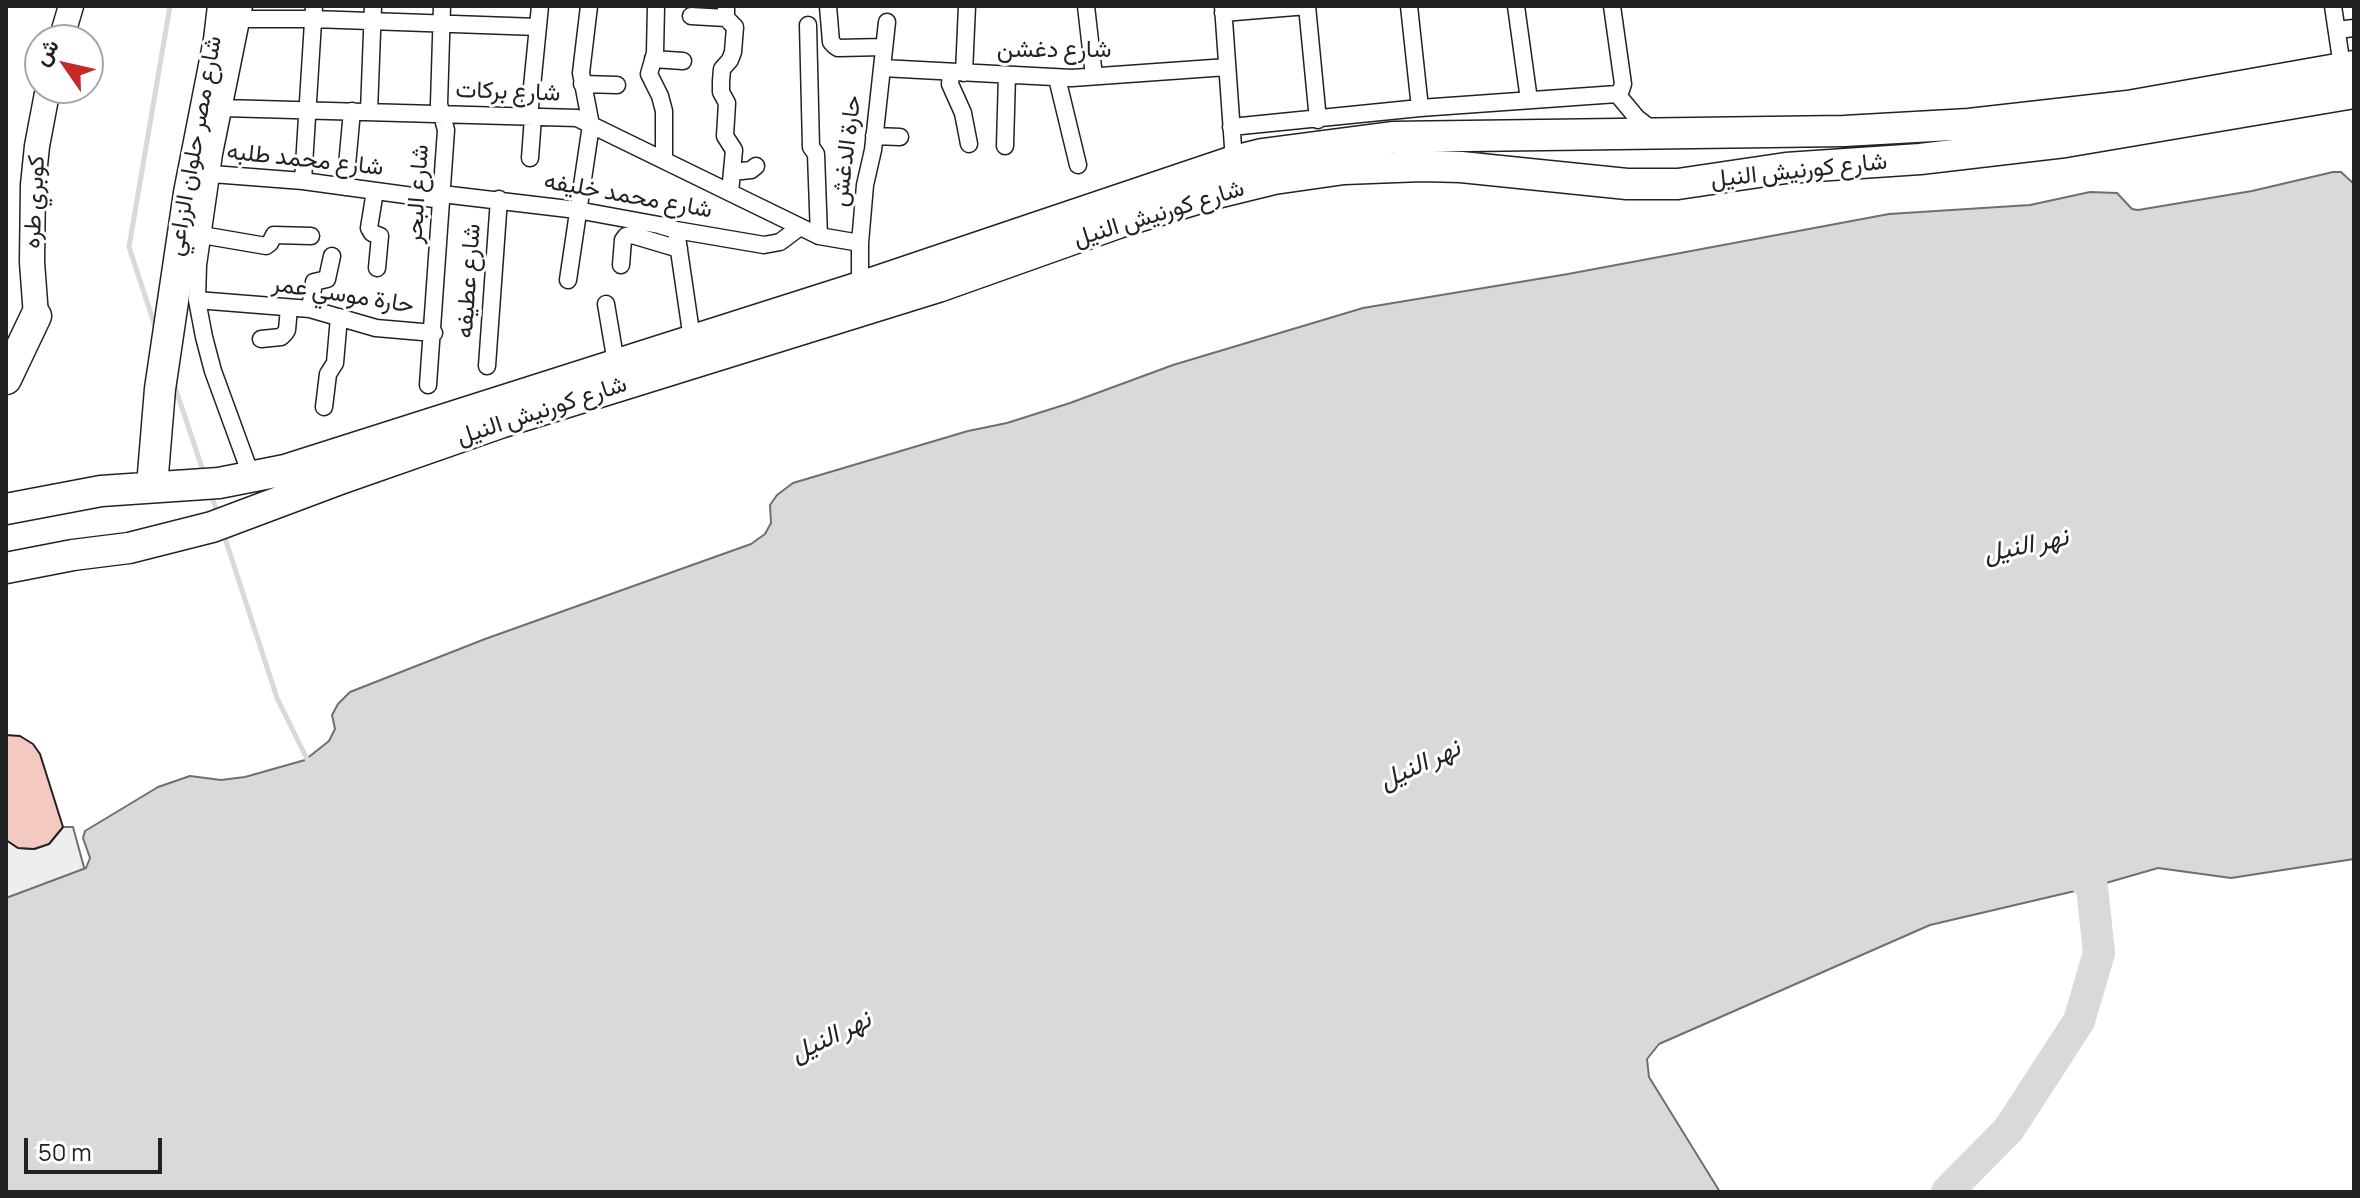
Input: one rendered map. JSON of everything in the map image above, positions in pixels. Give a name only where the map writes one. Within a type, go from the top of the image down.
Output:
[{"type":"highway","points":[[152,486],[164,358],[189,193],[219,40],[236,10]]},
{"type":"highway","name":"شارع كورنيش النيل","points":[[6,509],[101,491],[185,486],[252,478],[285,470],[860,287],[1262,154],[1392,137],[1907,129],[2017,120],[2349,80]]},
{"type":"highway","name":"شارع كورنيش النيل","points":[[6,568],[129,548],[212,527],[500,423],[923,292],[1118,223],[1243,186],[1318,172],[1409,166],[1461,167],[1627,184],[1700,182],[1786,168],[1920,159],[2051,144],[2349,80]]},
{"type":"highway","points":[[1691,133],[1685,141],[1682,160],[1691,177],[1700,182]]},
{"type":"highway","points":[[1627,184],[1634,177],[1641,159],[1635,141],[1644,134]]},
{"type":"highway","points":[[6,379],[36,316]]},
{"type":"main road","name":"كوبري طره","points":[[36,316],[32,262],[33,185],[45,104]]},
{"type":"street","name":"شارع البحر","points":[[428,385],[446,130],[440,113],[442,6]]},
{"type":"street","points":[[530,158],[540,6]]},
{"type":"street","points":[[568,280],[591,125],[582,84],[582,48],[589,6]]},
{"type":"street","points":[[656,6],[653,59],[649,74],[664,111],[664,160]]},
{"type":"street","points":[[828,6],[831,42],[835,46],[884,47]]},
{"type":"street","points":[[967,6],[958,72],[950,84],[963,113],[969,144]]},
{"type":"street","points":[[1086,6],[1094,76]]},
{"type":"street","points":[[1234,161],[1223,10],[1307,6],[1318,120]]},
{"type":"street","points":[[1409,6],[1420,108]]},
{"type":"street","points":[[1516,6],[1529,100]]},
{"type":"street","points":[[1231,127],[1420,108],[1617,94],[1623,84],[1612,6]]},
{"type":"street","points":[[2333,6],[2346,29],[2349,80]]},
{"type":"street","points":[[236,10],[373,14],[441,24],[538,27]]},
{"type":"street","name":"شارع مصر حلوان الزراعي","points":[[236,10],[202,235],[197,300],[213,371],[252,478]]},
{"type":"street","points":[[691,16],[726,12],[735,27],[733,52],[722,69],[721,81],[721,92],[727,103],[725,136],[734,150],[730,193]]},
{"type":"street","points":[[303,181],[313,13]]},
{"type":"street","points":[[345,187],[360,112],[373,14]]},
{"type":"street","name":"حارة الدغش","points":[[860,287],[865,185],[887,22]]},
{"type":"street","points":[[808,25],[811,147],[816,154],[819,236]]},
{"type":"street","points":[[653,59],[683,61]]},
{"type":"street","name":"شارع دغشن","points":[[882,68],[1057,78],[1227,67]]},
{"type":"street","points":[[1005,146],[1007,75]]},
{"type":"street","points":[[1057,78],[1078,165]]},
{"type":"street","points":[[582,84],[617,85]]},
{"type":"street","points":[[1617,94],[1637,118],[1644,134]]},
{"type":"street","name":"شارع بركات","points":[[223,108],[577,118],[819,236],[860,243]]},
{"type":"street","points":[[874,136],[900,137]]},
{"type":"street","points":[[732,172],[751,170],[756,166]]},
{"type":"street","name":"شارع محمد طلبه","points":[[212,174],[442,197]]},
{"type":"street","points":[[375,191],[369,228],[380,236],[377,268]]},
{"type":"street","name":"شارع محمد خليفه","points":[[442,197],[499,199],[577,210],[770,245],[780,242],[800,227]]},
{"type":"street","name":"شارع عطيفه","points":[[487,366],[499,199]]},
{"type":"street","points":[[676,230],[692,339]]},
{"type":"street","points":[[202,235],[266,246],[274,235],[311,236]]},
{"type":"street","points":[[621,265],[626,236],[632,235],[679,249]]},
{"type":"street","points":[[310,309],[314,282],[327,279],[332,256]]},
{"type":"street","name":"حارة موسي عمر","points":[[197,300],[310,309],[376,328],[434,333]]},
{"type":"street","points":[[606,304],[616,363]]},
{"type":"street","points":[[261,339],[281,337],[287,330],[289,308]]},
{"type":"street","points":[[324,407],[328,374],[335,363],[339,317]]},
{"type":"shaded area","points":[[63,827],[73,827],[94,904],[6,932],[6,840],[18,848],[34,849],[49,844]]},
{"type":"water","name":"نهر النيل","points":[[2341,172],[2354,184],[2354,859],[2231,878],[2158,868],[2092,887],[1930,925],[1659,1044],[1647,1059],[1649,1077],[1720,1192],[6,1192],[6,898],[86,868],[90,858],[83,838],[85,831],[158,787],[190,776],[221,780],[245,777],[305,760],[329,741],[335,729],[332,715],[350,692],[485,639],[751,544],[765,534],[771,523],[770,505],[793,483],[968,431],[1007,423],[1173,365],[1363,308],[1568,274],[1889,214],[2030,205],[2090,192],[2117,193],[2132,209],[2138,210],[2252,191]]},
{"type":"building","points":[[6,735],[20,736],[33,744],[40,754],[63,827],[49,844],[34,849],[18,848],[6,840]]},
{"type":"waterway","points":[[156,329],[129,247],[170,6]]},
{"type":"waterway","points":[[174,384],[204,474]]},
{"type":"waterway","points":[[211,494],[218,515]]},
{"type":"waterway","points":[[223,532],[277,698],[309,763]]},
{"type":"waterway","points":[[1947,1192],[2009,1129],[2079,1021],[2099,953],[2092,887],[2062,858]]}]
